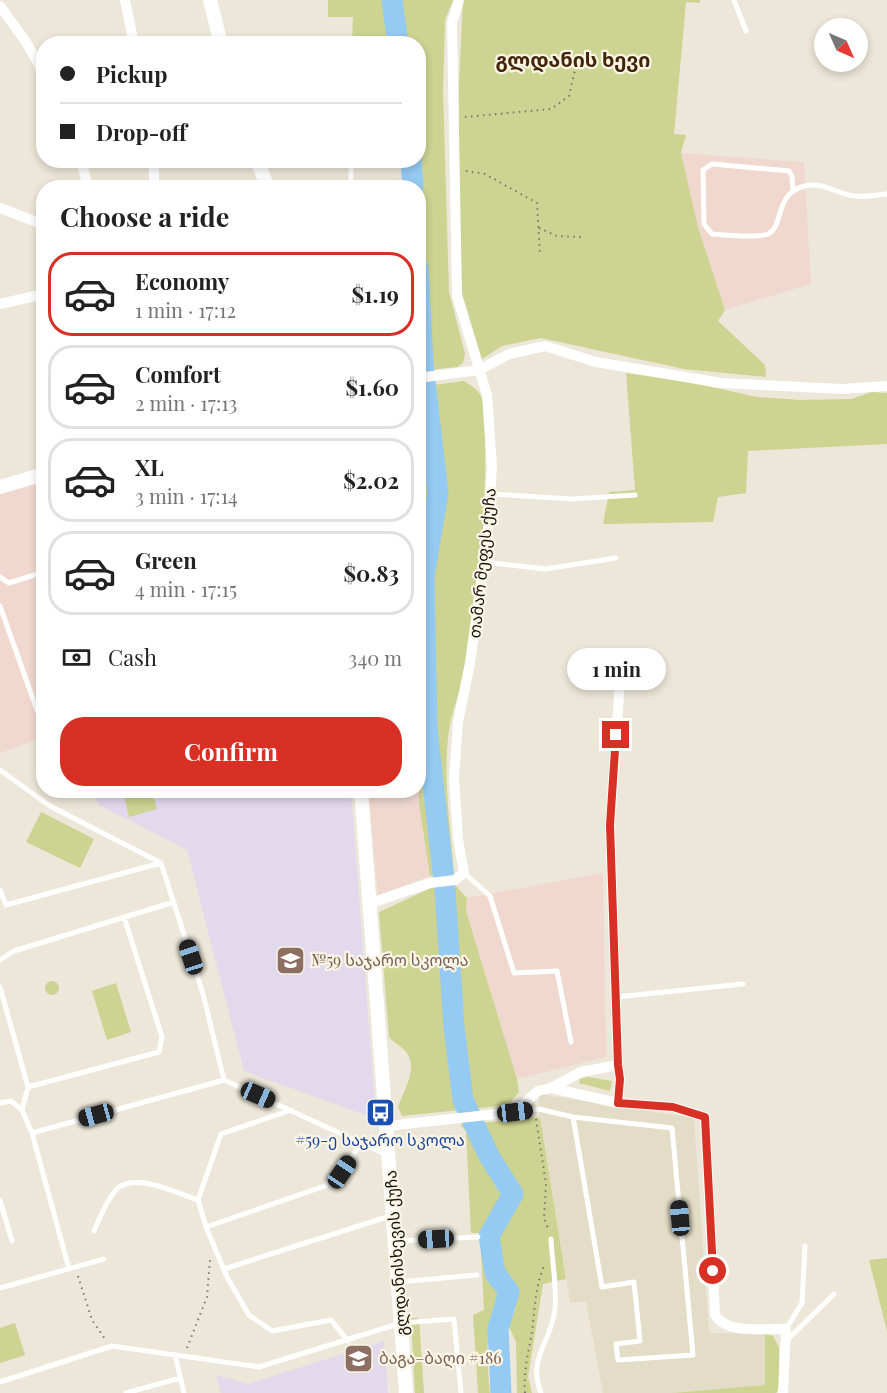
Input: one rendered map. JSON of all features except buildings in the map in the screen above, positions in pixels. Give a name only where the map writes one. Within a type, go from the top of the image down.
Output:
[{"type":"street","points":[[125,0],[132,36]]},
{"type":"street","points":[[210,0],[219,36]]},
{"type":"street","name":"თამარ მეფეს ქუჩა","points":[[459,0],[453,23],[457,296],[488,395],[492,466],[484,562],[470,663],[458,722],[454,778],[460,877]]},
{"type":"street","points":[[0,6],[36,60]]},
{"type":"street","points":[[0,208],[36,222]]},
{"type":"street","points":[[0,304],[36,296]]},
{"type":"street","points":[[426,377],[479,370],[509,354],[545,346],[596,362],[721,383],[842,389],[887,386]]},
{"type":"street","points":[[0,487],[36,476]]},
{"type":"street","points":[[618,1103],[620,1079],[610,825],[621,667]]},
{"type":"street","name":"გლდანისხევის ქუჩა","points":[[362,798],[405,1393]]},
{"type":"street","points":[[371,903],[430,883],[460,877]]},
{"type":"street","points":[[387,1126],[512,1113],[538,1091],[551,1088],[581,1072],[618,1065]]},
{"type":"street","points":[[551,1088],[618,1103],[673,1107],[705,1117],[715,1315],[721,1324],[730,1328],[786,1329],[783,1393]]},
{"type":"lane","points":[[734,0],[746,31]]},
{"type":"lane","points":[[793,190],[792,176],[789,171],[712,164],[706,166],[703,170],[704,224],[712,234],[767,235],[775,228],[781,205],[793,190],[807,185],[826,186],[853,196],[887,194]]},
{"type":"lane","points":[[490,494],[572,499],[635,495]]},
{"type":"lane","points":[[484,562],[545,569],[616,558]]},
{"type":"lane","points":[[0,577],[9,583],[36,575]]},
{"type":"lane","points":[[0,606],[36,707]]},
{"type":"lane","points":[[571,666],[621,667]]},
{"type":"lane","points":[[0,770],[36,796]]},
{"type":"lane","points":[[39,798],[50,806],[161,863],[203,994],[224,1080]]},
{"type":"lane","points":[[0,890],[3,906],[161,863]]},
{"type":"lane","points":[[460,877],[490,896],[514,973],[557,971],[572,1042]]},
{"type":"lane","points":[[0,960],[15,951],[174,902]]},
{"type":"lane","points":[[28,1087],[159,1052],[162,1037],[124,917]]},
{"type":"lane","points":[[616,997],[742,984]]},
{"type":"lane","points":[[0,987],[28,1087],[22,1110]]},
{"type":"lane","points":[[32,1133],[224,1080],[389,1156]]},
{"type":"lane","points":[[0,1103],[11,1101],[22,1110],[32,1133],[72,1268]]},
{"type":"lane","points":[[292,1110],[221,1134],[198,1200],[215,1249],[249,1315],[272,1331],[331,1320],[348,1341]]},
{"type":"lane","points":[[512,1113],[534,1110],[573,1117],[672,1128],[693,1355],[618,1360],[616,1344],[640,1341],[634,1282],[602,1287],[573,1117]]},
{"type":"lane","points":[[206,1227],[325,1186],[342,1172],[361,1143]]},
{"type":"lane","points":[[94,1231],[114,1191],[124,1182],[136,1180],[198,1200]]},
{"type":"lane","points":[[0,1200],[12,1241]]},
{"type":"lane","points":[[224,1269],[392,1215]]},
{"type":"lane","points":[[394,1241],[478,1237]]},
{"type":"lane","points":[[542,1393],[535,1363],[549,1338],[555,1302],[551,1239]]},
{"type":"lane","points":[[786,1329],[802,1303],[806,1246]]},
{"type":"lane","points":[[0,1288],[104,1259]]},
{"type":"lane","points":[[398,1282],[477,1275]]},
{"type":"lane","points":[[786,1341],[834,1294]]},
{"type":"lane","points":[[0,1382],[112,1347],[259,1366],[348,1341],[401,1323],[454,1319],[461,1393]]},
{"type":"lane","points":[[175,1355],[184,1393]]},
{"type":"lane","points":[[130,1392],[180,1377]]},
{"type":"path","points":[[453,118],[551,109],[569,96],[575,70]]},
{"type":"path","points":[[455,168],[485,174],[537,203],[540,255]]},
{"type":"path","points":[[539,228],[556,236],[584,237]]},
{"type":"path","points":[[534,1110],[546,1184],[544,1218],[551,1239]]},
{"type":"path","points":[[184,1356],[207,1297],[208,1263],[215,1249]]},
{"type":"path","points":[[525,1393],[526,1360],[534,1299],[546,1261]]},
{"type":"path","points":[[72,1268],[92,1320],[112,1347]]},
{"type":"shaded area","points":[[681,153],[804,162],[811,284],[725,310],[698,227]]},
{"type":"shaded area","points":[[36,481],[36,740],[0,753],[0,492]]},
{"type":"shaded area","name":"№59 საჯარო სკოლა","points":[[96,798],[352,798],[376,1119],[244,1071],[187,850],[99,805]]},
{"type":"shaded area","points":[[369,798],[419,798],[430,876],[378,895]]},
{"type":"shaded area","points":[[603,873],[606,1057],[517,1079],[466,911],[467,898]]},
{"type":"shaded area","points":[[539,1094],[694,1118],[709,1333],[765,1334],[765,1385],[672,1393],[603,1393],[586,1302],[570,1302],[539,1109]]},
{"type":"shaded area","name":"ბაგა–ბაღი #186","points":[[384,1341],[388,1393],[221,1393],[216,1375],[248,1384]]},
{"type":"green space","points":[[328,0],[453,0],[445,20],[443,89],[449,292],[465,354],[463,363],[457,367],[426,370],[426,180],[408,180],[407,168],[426,168],[426,36],[352,36],[353,17],[328,17]]},
{"type":"green space","points":[[463,0],[700,0],[700,3],[686,2],[674,134],[686,135],[681,153],[698,227],[725,310],[718,321],[765,365],[766,377],[684,369],[541,338],[502,346],[482,359],[458,280],[459,84]]},
{"type":"green space","points":[[626,373],[688,382],[757,397],[800,400],[851,399],[872,392],[887,393],[887,444],[748,451],[746,493],[718,497],[713,522],[603,524],[609,492],[635,490]]},
{"type":"green space","points":[[464,381],[477,391],[482,397],[484,406],[485,438],[484,503],[476,600],[464,673],[448,738],[447,789],[454,874],[430,876],[419,804],[419,798],[426,798],[426,386]]},
{"type":"green space","points":[[125,798],[154,798],[157,809],[129,817]]},
{"type":"green space","points":[[41,812],[94,839],[80,868],[26,842]]},
{"type":"green space","points":[[456,886],[467,898],[466,911],[519,1092],[508,1105],[402,1116],[398,1107],[409,1080],[411,1066],[407,1053],[389,1037],[379,912],[431,888]]},
{"type":"green space","points":[[49,981],[55,981],[59,988],[55,995],[49,995],[45,991],[45,985]]},
{"type":"green space","points":[[116,983],[131,1032],[107,1040],[92,991]]},
{"type":"green space","points":[[588,1077],[612,1081],[610,1091],[579,1083],[580,1079]]},
{"type":"green space","points":[[540,1117],[566,1279],[543,1284],[528,1377],[532,1393],[517,1393],[516,1342],[509,1327],[516,1307],[511,1283],[508,1280],[494,1305],[488,1334],[490,1393],[478,1393],[473,1315],[484,1310],[480,1233],[471,1233],[466,1131],[460,1125]]},
{"type":"green space","points":[[887,1258],[887,1331],[869,1260]]},
{"type":"green space","points":[[411,1318],[419,1318],[424,1393],[415,1393]]},
{"type":"green space","points":[[15,1323],[25,1355],[0,1363],[0,1328]]},
{"type":"green space","points":[[765,1334],[773,1336],[779,1347],[779,1388],[776,1393],[672,1393],[765,1385]]},
{"type":"waterway","name":"გლდანის ხევი","points":[[392,0],[397,36]]},
{"type":"waterway","name":"გლდანის ხევი","points":[[412,168],[412,180]]},
{"type":"waterway","name":"გლდანის ხევი","points":[[426,390],[438,493],[426,564]]},
{"type":"waterway","name":"გლდანის ხევი","points":[[426,678],[427,729],[445,890],[454,1027],[463,1100],[489,1156],[513,1194],[489,1236],[495,1273],[509,1292],[498,1329],[501,1393]]},
{"type":"place","name":"№59 საჯარო სკოლა","points":[[290,960]]},
{"type":"place","name":"#59-ე საჯარო სკოლა","points":[[380,1112]]},
{"type":"place","name":"ბაგა–ბაღი #186","points":[[358,1358]]},
{"type":"district","name":"გლდანის ხევი","points":[[573,60]]},
{"type":"route","points":[[616,735],[610,825],[620,1079],[618,1103],[673,1107],[705,1117],[713,1271]]}]
